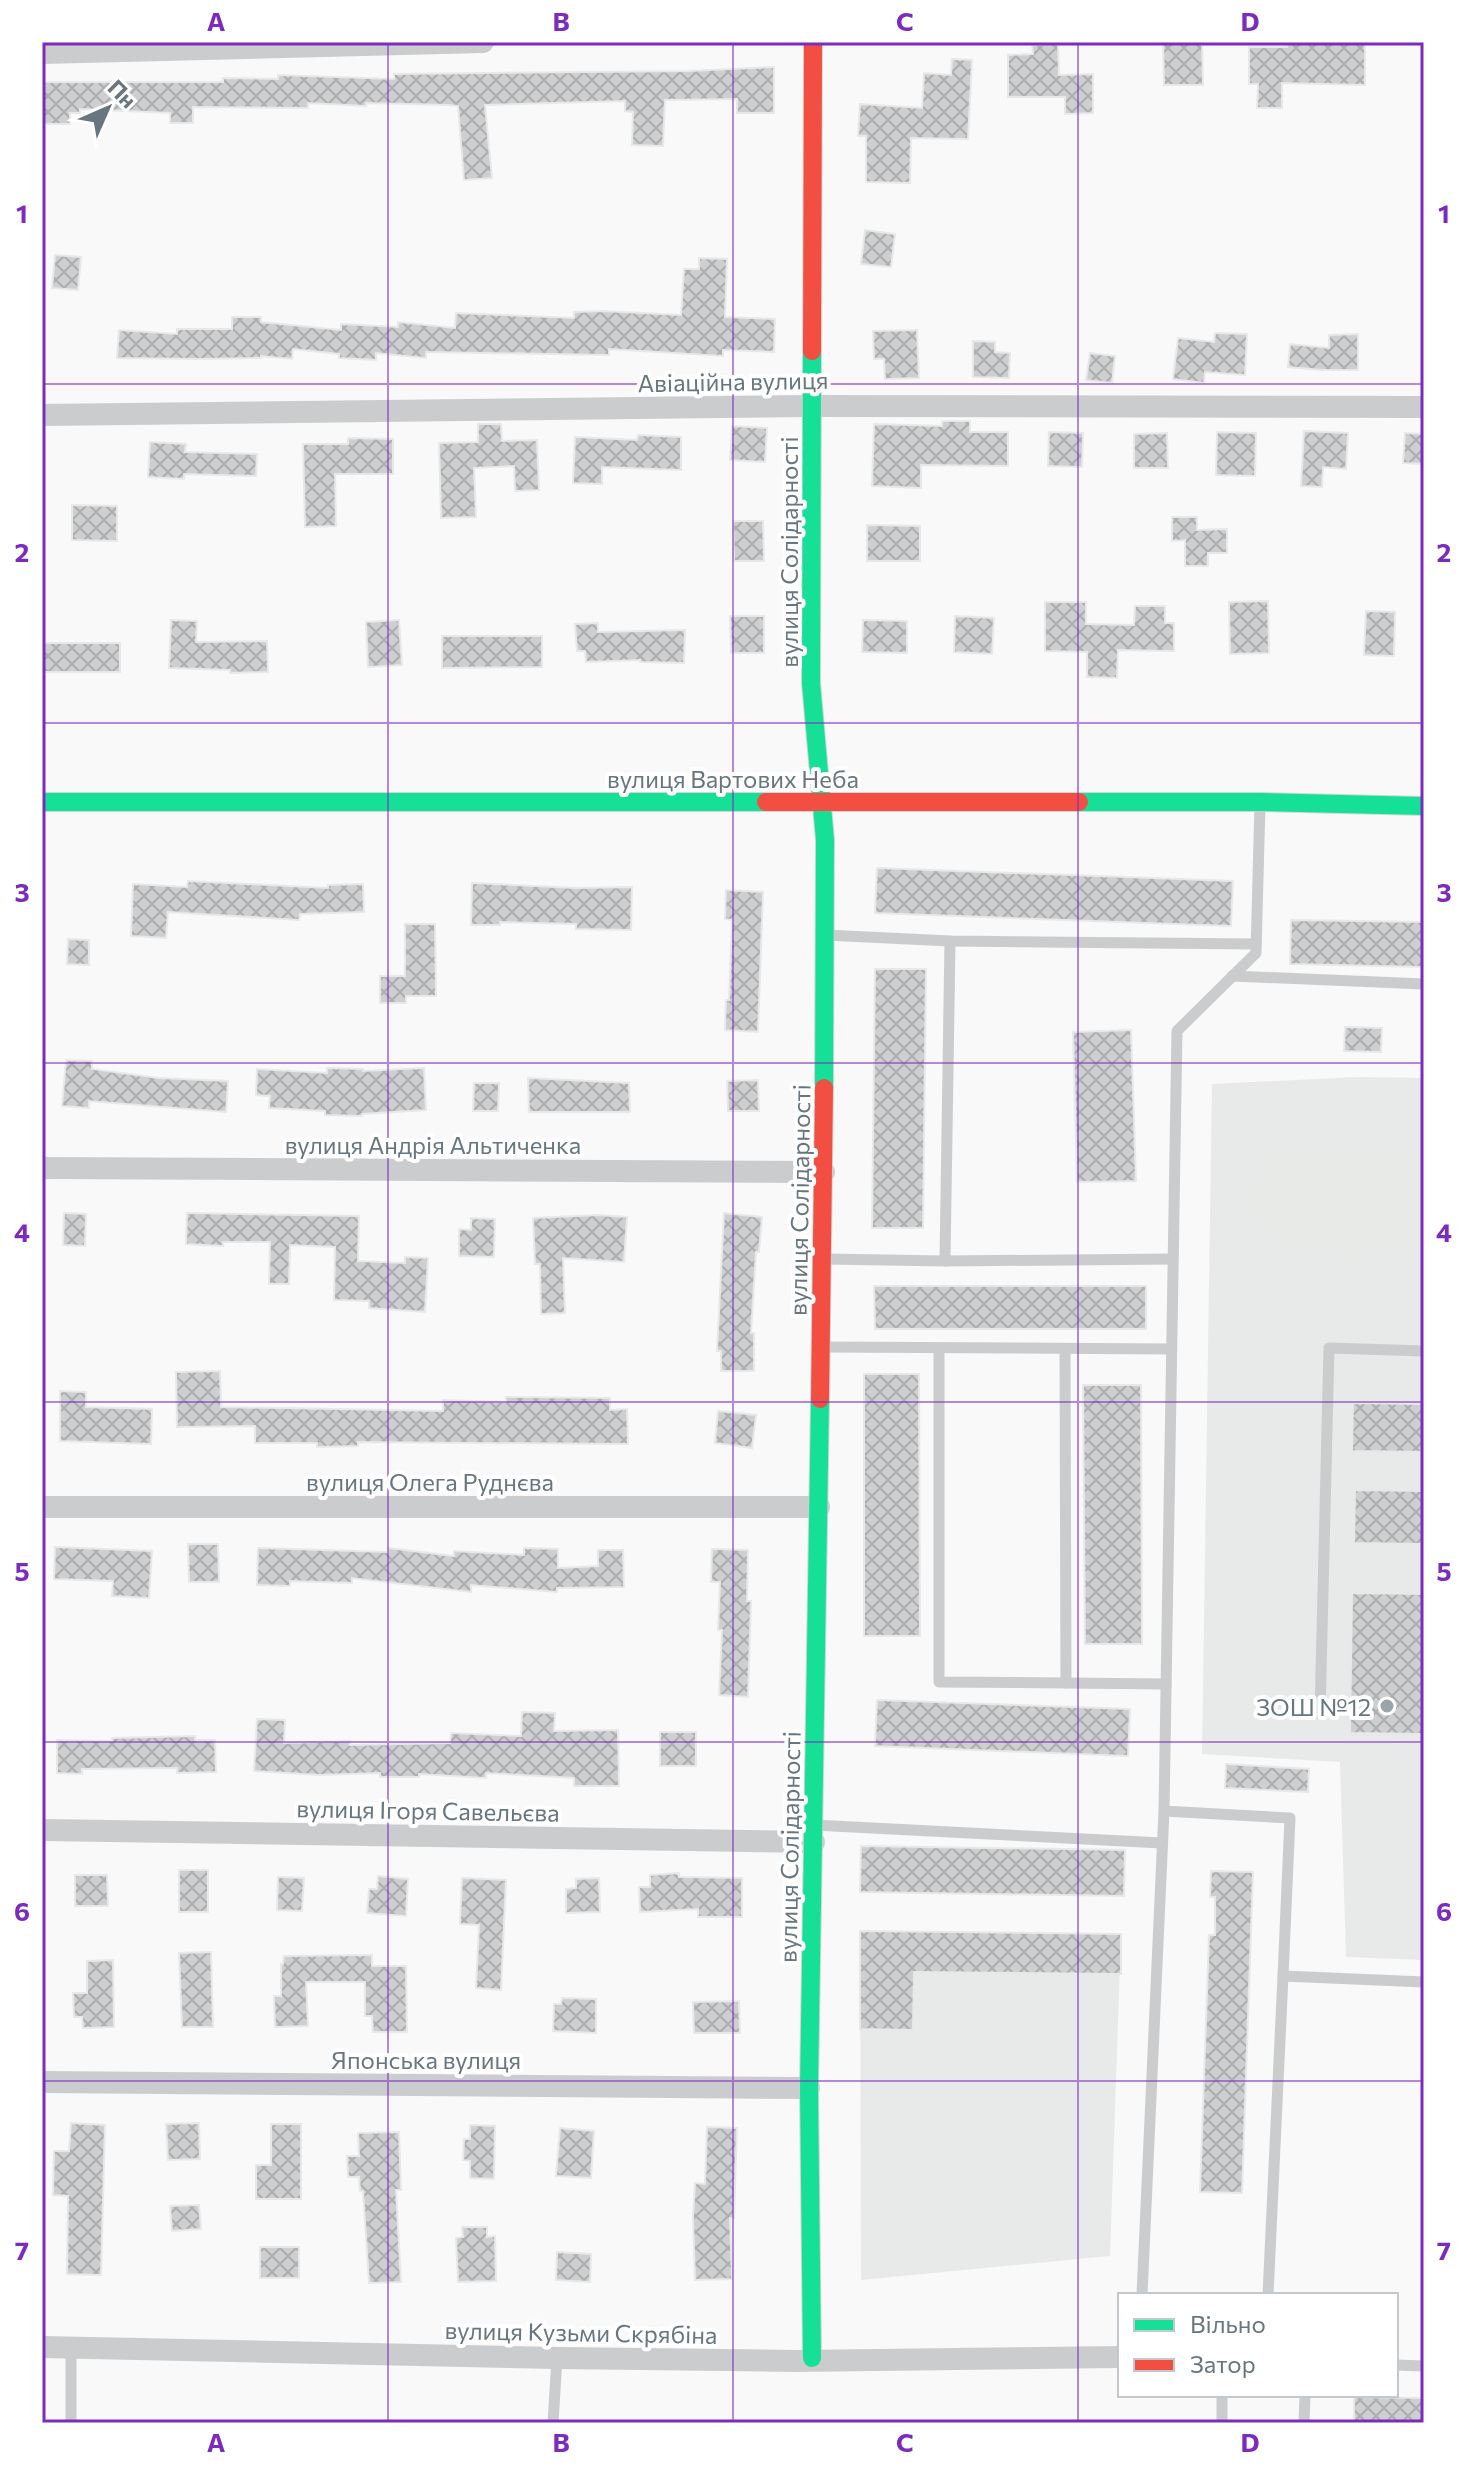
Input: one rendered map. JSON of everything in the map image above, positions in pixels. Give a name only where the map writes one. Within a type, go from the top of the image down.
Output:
[{"type":"street","points":[[42,53],[483,42]]},
{"type":"street","name":"вулиця Солідарності","points":[[812,2358],[809,2088],[823,1259],[825,935],[824,802],[811,683],[813,42]]},
{"type":"street","name":"Авіаційна вулиця","points":[[42,415],[813,406],[1424,407]]},
{"type":"street","name":"вулиця Вартових Неба","points":[[42,802],[1260,802],[1424,806]]},
{"type":"street","name":"вулиця Андрія Альтиченка","points":[[42,1168],[824,1172]]},
{"type":"street","name":"вулиця Олега Руднєва","points":[[42,1507],[819,1507]]},
{"type":"street","name":"вулиця Ігоря Савельєва","points":[[42,1830],[814,1833]]},
{"type":"street","name":"Японська вулиця","points":[[42,2082],[809,2088]]},
{"type":"street","name":"вулиця Кузьми Скрябіна","points":[[42,2347],[797,2361],[1118,2357]]},
{"type":"lane","points":[[1142,2293],[1164,1811],[1177,1031],[1256,953],[1260,802]]},
{"type":"lane","points":[[825,935],[950,941],[1256,944]]},
{"type":"lane","points":[[945,1261],[950,941]]},
{"type":"lane","points":[[1232,976],[1424,984]]},
{"type":"lane","points":[[823,1259],[1173,1259]]},
{"type":"lane","points":[[821,1347],[1171,1349]]},
{"type":"lane","points":[[939,1348],[939,1682],[1166,1684]]},
{"type":"lane","points":[[1320,1714],[1329,1348],[1424,1351]]},
{"type":"lane","points":[[1065,1349],[1066,1683]]},
{"type":"lane","points":[[1164,1811],[1290,1818],[1268,2293]]},
{"type":"lane","points":[[814,1833],[1162,1843]]},
{"type":"lane","points":[[1283,1976],[1424,1982]]},
{"type":"lane","points":[[71,2348],[71,2423]]},
{"type":"lane","points":[[553,2423],[557,2358]]},
{"type":"lane","points":[[1398,2365],[1424,2366]]},
{"type":"lane","points":[[1222,2397],[1222,2423]]},
{"type":"lane","points":[[1304,2423],[1305,2397]]},
{"type":"shaded area","points":[[1358,1077],[1424,1078],[1424,1960],[1346,1957],[1340,1762],[1202,1754],[1212,1084]]},
{"type":"shaded area","points":[[1288,1147],[1424,1148],[1424,1253],[1307,1253],[1278,1244],[1260,1222],[1255,1208],[1257,1179],[1273,1155]]},
{"type":"shaded area","points":[[860,1931],[1121,1934],[1110,2256],[861,2280]]},
{"type":"building","points":[[1163,42],[1202,42],[1203,85],[1164,85]]},
{"type":"building","points":[[1287,42],[1365,42],[1365,85],[1282,83],[1282,108],[1257,108],[1258,84],[1249,84],[1249,47],[1287,47]]},
{"type":"building","points":[[1058,44],[1059,75],[1093,74],[1093,113],[1065,114],[1065,97],[1008,97],[1008,55],[1033,54],[1032,45]]},
{"type":"building","points":[[952,59],[972,60],[968,139],[911,138],[910,183],[866,182],[866,136],[858,136],[860,104],[922,108],[924,73],[951,75]]},
{"type":"building","points":[[774,67],[774,113],[737,113],[737,99],[665,100],[663,146],[632,145],[633,112],[625,111],[625,101],[485,105],[492,178],[464,180],[458,106],[308,103],[308,108],[193,107],[193,123],[170,123],[170,113],[80,109],[80,113],[70,113],[70,124],[42,124],[42,82],[223,82],[223,78],[278,79],[278,75],[394,79],[394,74],[689,71]]},
{"type":"building","points":[[865,230],[895,234],[891,267],[861,264]]},
{"type":"building","points":[[55,255],[81,257],[78,290],[52,288]]},
{"type":"building","points":[[699,258],[727,259],[725,317],[775,319],[774,352],[723,350],[723,356],[609,349],[609,355],[426,352],[426,358],[376,353],[376,360],[339,358],[339,354],[293,349],[292,359],[261,356],[117,358],[119,330],[177,334],[177,329],[232,329],[232,317],[261,317],[261,322],[341,330],[341,324],[398,327],[398,322],[455,328],[456,313],[574,318],[574,312],[603,311],[681,315],[684,269],[699,269]]},
{"type":"building","points":[[917,330],[919,378],[885,379],[884,359],[874,359],[873,331]]},
{"type":"building","points":[[1215,333],[1247,334],[1245,375],[1205,372],[1204,383],[1173,379],[1178,338],[1214,342]]},
{"type":"building","points":[[1358,334],[1358,370],[1288,367],[1290,344],[1329,348],[1329,335]]},
{"type":"building","points":[[973,341],[995,342],[995,352],[1010,353],[1009,378],[973,377]]},
{"type":"building","points":[[1090,353],[1115,356],[1112,383],[1086,380]]},
{"type":"building","points":[[942,421],[970,421],[970,432],[1008,432],[1008,466],[921,465],[921,488],[872,486],[874,424],[942,426]]},
{"type":"building","points":[[478,424],[501,424],[502,441],[537,440],[539,490],[515,491],[514,466],[474,468],[476,517],[441,518],[439,443],[478,442]]},
{"type":"building","points":[[732,426],[767,428],[765,462],[730,460]]},
{"type":"building","points":[[1304,431],[1348,433],[1346,469],[1323,467],[1322,487],[1301,486]]},
{"type":"building","points":[[1049,432],[1083,433],[1082,467],[1048,466]]},
{"type":"building","points":[[1217,432],[1256,433],[1255,476],[1216,475]]},
{"type":"building","points":[[1167,433],[1168,468],[1134,468],[1134,434]]},
{"type":"building","points":[[1405,433],[1424,434],[1424,464],[1403,463]]},
{"type":"building","points":[[638,435],[681,437],[681,470],[602,467],[602,484],[573,483],[575,437],[637,440]]},
{"type":"building","points":[[348,438],[393,439],[393,474],[335,474],[336,526],[305,527],[303,444],[348,444]]},
{"type":"building","points":[[150,442],[186,444],[185,452],[257,454],[256,476],[184,474],[184,479],[148,477]]},
{"type":"building","points":[[72,505],[117,506],[117,541],[72,540]]},
{"type":"building","points":[[1172,517],[1197,517],[1197,530],[1227,529],[1227,553],[1208,553],[1208,566],[1185,566],[1185,540],[1172,541]]},
{"type":"building","points":[[733,521],[763,521],[764,561],[734,561]]},
{"type":"building","points":[[867,525],[920,526],[920,561],[867,561]]},
{"type":"building","points":[[1268,601],[1269,653],[1230,654],[1229,602]]},
{"type":"building","points":[[1045,602],[1086,602],[1086,624],[1134,625],[1135,606],[1165,606],[1165,623],[1174,623],[1174,651],[1118,650],[1117,678],[1087,677],[1087,652],[1045,651]]},
{"type":"building","points":[[1366,611],[1395,612],[1394,656],[1364,655]]},
{"type":"building","points":[[730,616],[764,616],[764,653],[731,653]]},
{"type":"building","points":[[955,616],[994,618],[992,654],[954,652]]},
{"type":"building","points":[[171,620],[197,621],[196,642],[267,641],[268,672],[230,673],[230,670],[169,668]]},
{"type":"building","points":[[399,620],[402,665],[368,667],[366,622]]},
{"type":"building","points":[[863,620],[907,621],[907,653],[862,652]]},
{"type":"building","points":[[598,623],[598,632],[685,630],[684,663],[640,660],[586,662],[585,651],[577,651],[575,624]]},
{"type":"building","points":[[442,636],[542,636],[542,667],[442,668]]},
{"type":"building","points":[[42,643],[120,643],[120,672],[42,672]]},
{"type":"building","points":[[877,868],[1233,881],[1231,926],[875,913]]},
{"type":"building","points":[[188,881],[328,888],[328,885],[363,884],[364,912],[300,914],[299,920],[168,912],[166,938],[131,936],[133,884],[187,887]]},
{"type":"building","points":[[472,883],[632,887],[631,930],[576,929],[576,924],[500,922],[500,925],[471,925]]},
{"type":"building","points":[[726,890],[763,892],[758,1032],[725,1030],[732,920],[725,919]]},
{"type":"building","points":[[1291,920],[1424,922],[1424,967],[1290,964]]},
{"type":"building","points":[[405,924],[435,924],[436,996],[406,996],[406,1003],[380,1003],[380,976],[405,976]]},
{"type":"building","points":[[68,939],[89,940],[89,965],[67,964]]},
{"type":"building","points":[[875,969],[926,969],[923,1228],[872,1228]]},
{"type":"building","points":[[1345,1027],[1382,1028],[1381,1052],[1344,1051]]},
{"type":"building","points":[[1131,1030],[1136,1181],[1077,1182],[1073,1032]]},
{"type":"building","points":[[66,1060],[92,1061],[92,1069],[158,1078],[228,1081],[226,1112],[89,1101],[89,1108],[62,1106]]},
{"type":"building","points":[[327,1068],[363,1071],[424,1068],[426,1110],[362,1116],[325,1115],[325,1111],[269,1108],[270,1096],[256,1095],[257,1069],[327,1073]]},
{"type":"building","points":[[528,1078],[629,1083],[630,1112],[529,1112]]},
{"type":"building","points":[[758,1080],[759,1111],[728,1111],[727,1081]]},
{"type":"building","points":[[474,1083],[499,1083],[498,1111],[473,1111]]},
{"type":"building","points":[[64,1213],[86,1214],[85,1246],[63,1245]]},
{"type":"building","points":[[187,1213],[359,1216],[358,1261],[405,1263],[405,1257],[428,1258],[425,1312],[369,1308],[369,1301],[334,1300],[335,1247],[290,1245],[289,1284],[269,1284],[270,1242],[223,1242],[223,1246],[186,1244]]},
{"type":"building","points":[[724,1213],[762,1217],[759,1252],[756,1252],[751,1333],[754,1333],[754,1371],[721,1371],[721,1351],[717,1351]]},
{"type":"building","points":[[627,1217],[624,1262],[563,1258],[565,1313],[541,1314],[540,1264],[535,1264],[533,1218]]},
{"type":"building","points":[[471,1218],[495,1219],[494,1257],[459,1256],[459,1229],[471,1230]]},
{"type":"building","points":[[874,1286],[1146,1286],[1146,1329],[875,1329]]},
{"type":"building","points":[[220,1371],[221,1407],[443,1411],[443,1400],[506,1402],[506,1397],[610,1398],[610,1410],[627,1409],[628,1444],[358,1442],[358,1446],[317,1447],[317,1443],[255,1443],[255,1426],[177,1427],[176,1372]]},
{"type":"building","points":[[864,1374],[919,1374],[920,1636],[864,1636]]},
{"type":"building","points":[[1083,1385],[1141,1385],[1142,1644],[1085,1644]]},
{"type":"building","points":[[60,1391],[86,1392],[86,1407],[152,1409],[151,1444],[60,1441]]},
{"type":"building","points":[[1353,1403],[1424,1404],[1424,1452],[1352,1451]]},
{"type":"building","points":[[718,1411],[756,1415],[752,1448],[715,1443]]},
{"type":"building","points":[[1355,1490],[1424,1491],[1424,1544],[1354,1543]]},
{"type":"building","points":[[188,1544],[218,1544],[219,1582],[189,1582]]},
{"type":"building","points":[[55,1547],[152,1551],[149,1598],[112,1596],[113,1581],[54,1579]]},
{"type":"building","points":[[258,1548],[388,1552],[388,1548],[454,1556],[454,1551],[524,1555],[524,1548],[558,1549],[558,1568],[598,1566],[598,1550],[623,1550],[624,1587],[557,1588],[557,1592],[471,1585],[471,1592],[352,1578],[352,1583],[290,1581],[290,1586],[257,1585]]},
{"type":"building","points":[[712,1549],[748,1550],[747,1601],[751,1601],[748,1697],[719,1695],[722,1630],[718,1630],[720,1582],[711,1582]]},
{"type":"building","points":[[1352,1593],[1424,1594],[1424,1734],[1350,1733]]},
{"type":"building","points":[[877,1700],[1130,1709],[1128,1756],[875,1746]]},
{"type":"building","points":[[522,1712],[555,1713],[554,1731],[618,1730],[619,1786],[574,1786],[574,1778],[486,1773],[486,1778],[254,1771],[257,1719],[285,1720],[284,1743],[450,1743],[451,1733],[521,1736]]},
{"type":"building","points":[[660,1732],[696,1732],[696,1766],[660,1766]]},
{"type":"building","points":[[195,1736],[195,1740],[215,1740],[216,1772],[177,1773],[177,1768],[82,1769],[82,1774],[57,1773],[57,1740],[112,1741],[112,1738]]},
{"type":"building","points":[[1226,1764],[1309,1769],[1308,1792],[1225,1788]]},
{"type":"building","points":[[861,1846],[1125,1850],[1124,1896],[860,1892]]},
{"type":"building","points":[[179,1870],[208,1870],[208,1912],[179,1912]]},
{"type":"building","points":[[1211,1871],[1253,1872],[1242,2193],[1200,2192],[1209,1935],[1215,1935],[1215,1897],[1210,1897]]},
{"type":"building","points":[[679,1873],[679,1877],[742,1878],[742,1917],[698,1917],[698,1909],[640,1912],[639,1887],[650,1887],[650,1875]]},
{"type":"building","points":[[75,1875],[107,1875],[108,1906],[75,1906]]},
{"type":"building","points":[[378,1876],[408,1879],[406,1916],[367,1913],[369,1889],[377,1889]]},
{"type":"building","points":[[278,1877],[304,1878],[302,1911],[277,1910]]},
{"type":"building","points":[[462,1878],[506,1880],[501,1990],[476,1988],[479,1925],[460,1924]]},
{"type":"building","points":[[599,1878],[600,1912],[566,1913],[566,1889],[576,1888],[576,1879]]},
{"type":"building","points":[[860,1931],[1121,1934],[1121,1974],[914,1972],[913,2030],[860,2029]]},
{"type":"building","points":[[211,1952],[213,2027],[182,2027],[179,1953]]},
{"type":"building","points":[[372,1955],[372,1966],[406,1966],[407,2032],[373,2032],[372,2016],[365,2016],[365,1982],[306,1982],[308,2026],[275,2027],[274,1996],[281,1996],[284,1956]]},
{"type":"building","points":[[113,1960],[114,2027],[83,2028],[82,2017],[74,2017],[73,1993],[87,1993],[87,1961]]},
{"type":"building","points":[[562,1998],[596,1999],[596,2033],[553,2031],[554,2004],[561,2004]]},
{"type":"building","points":[[739,2001],[740,2033],[694,2033],[693,2002]]},
{"type":"building","points":[[71,2123],[105,2125],[101,2275],[67,2274],[68,2196],[53,2195],[54,2151],[69,2151]]},
{"type":"building","points":[[199,2123],[200,2159],[168,2160],[166,2124]]},
{"type":"building","points":[[271,2124],[301,2124],[301,2199],[256,2199],[256,2165],[271,2165]]},
{"type":"building","points":[[470,2125],[495,2126],[494,2179],[470,2178],[470,2161],[463,2160],[464,2139],[470,2139]]},
{"type":"building","points":[[707,2127],[737,2128],[734,2218],[730,2218],[732,2279],[695,2280],[695,2183],[705,2184]]},
{"type":"building","points":[[560,2128],[594,2131],[591,2178],[556,2176]]},
{"type":"building","points":[[399,2132],[401,2190],[396,2190],[401,2282],[369,2283],[363,2191],[360,2191],[359,2177],[348,2177],[347,2156],[359,2156],[358,2133]]},
{"type":"building","points":[[199,2205],[201,2229],[172,2231],[170,2206]]},
{"type":"building","points":[[462,2227],[487,2227],[487,2237],[495,2236],[496,2281],[458,2282],[456,2238],[463,2237]]},
{"type":"building","points":[[260,2247],[299,2247],[299,2278],[260,2278]]},
{"type":"building","points":[[557,2252],[591,2254],[590,2282],[556,2280]]},
{"type":"building","points":[[1354,2397],[1424,2398],[1424,2423],[1354,2423]]},
{"type":"traffic: fast","points":[[812,351],[811,683],[825,840],[824,1088]]},
{"type":"traffic: fast","points":[[42,802],[766,802]]},
{"type":"traffic: fast","points":[[1079,802],[1424,806]]},
{"type":"traffic: fast","points":[[812,2358],[809,2088],[820,1399]]},
{"type":"traffic: jam","points":[[812,351],[813,42]]},
{"type":"traffic: jam","points":[[766,802],[1079,802]]},
{"type":"traffic: jam","points":[[820,1399],[824,1088]]},
{"type":"place","name":"ЗОШ №12","points":[[1387,1706]]}]
